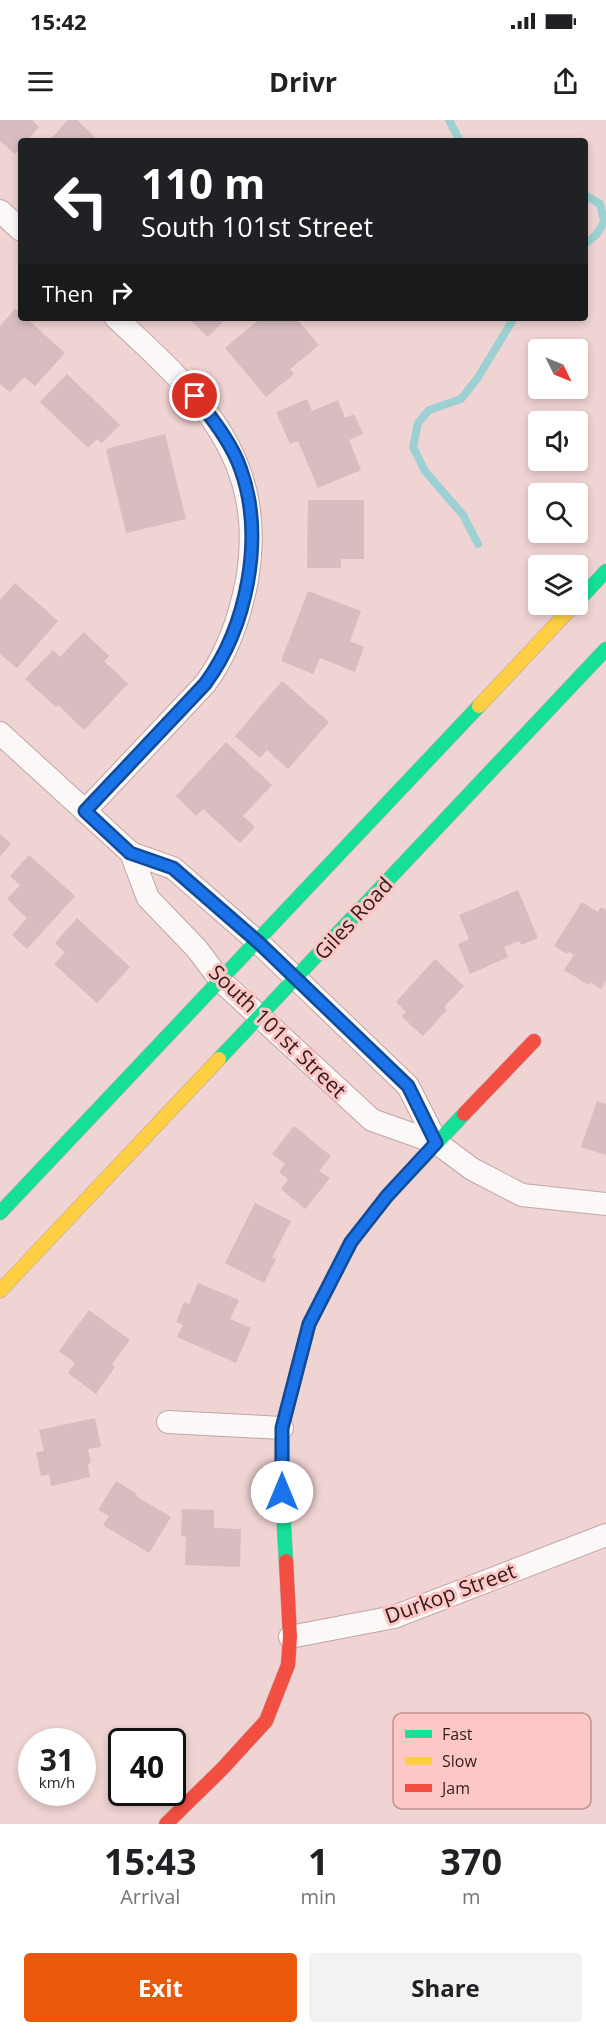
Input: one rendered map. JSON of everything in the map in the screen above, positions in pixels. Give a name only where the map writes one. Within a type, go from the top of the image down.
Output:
[{"type":"main road","points":[[588,590],[606,571]]},
{"type":"main road","points":[[0,1213],[565,615]]},
{"type":"main road","name":"Giles Road","points":[[0,1291],[606,649]]},
{"type":"main road","points":[[166,1824],[223,1768],[266,1721],[288,1665],[290,1637],[282,1492],[282,1428],[309,1324],[351,1242],[387,1196],[534,1041]]},
{"type":"street","points":[[0,211],[18,227]]},
{"type":"street","points":[[85,811],[205,684],[220,664],[244,596],[252,550],[250,510],[241,469],[221,430],[195,396],[119,321]]},
{"type":"street","name":"South 101st Street","points":[[0,733],[130,853],[173,868],[258,942],[408,1086],[436,1143]]},
{"type":"street","name":"South 101st Street","points":[[130,853],[148,898],[196,949],[221,981],[372,1120],[436,1143],[472,1169],[522,1195],[606,1204]]},
{"type":"street","points":[[168,1422],[282,1428]]},
{"type":"street","name":"Durkop Street","points":[[290,1637],[394,1617],[606,1535]]},
{"type":"building","points":[[0,120],[32,120],[39,127],[30,138],[18,138],[18,150],[15,154],[0,141]]},
{"type":"building","points":[[68,120],[77,120],[96,138],[52,138]]},
{"type":"building","points":[[15,309],[18,312],[18,321],[29,321],[65,353],[35,386],[24,377],[10,392],[0,384],[0,326]]},
{"type":"building","points":[[191,321],[223,321],[208,337]]},
{"type":"building","points":[[257,321],[299,321],[319,345],[290,369],[294,374],[266,397],[225,348]]},
{"type":"building","points":[[67,374],[120,425],[102,443],[97,439],[88,448],[40,402]]},
{"type":"building","points":[[307,399],[312,411],[338,400],[345,418],[354,414],[363,434],[349,440],[361,470],[318,488],[298,441],[290,444],[276,412]]},
{"type":"building","points":[[165,434],[186,519],[126,533],[106,449]]},
{"type":"building","points":[[308,500],[364,500],[364,559],[341,559],[341,568],[307,568]]},
{"type":"building","points":[[15,583],[58,621],[17,668],[0,654],[0,600]]},
{"type":"building","points":[[308,591],[361,611],[350,641],[364,647],[355,672],[320,658],[313,674],[281,661]]},
{"type":"building","points":[[84,632],[109,656],[104,661],[128,684],[84,730],[58,705],[56,707],[25,679],[53,650],[60,657]]},
{"type":"building","points":[[282,681],[329,722],[288,769],[267,750],[260,758],[235,736]]},
{"type":"building","points":[[226,742],[272,785],[243,816],[255,827],[240,843],[203,809],[196,816],[176,796]]},
{"type":"building","points":[[0,834],[11,844],[0,856]]},
{"type":"building","points":[[29,855],[75,896],[27,949],[12,935],[27,918],[7,899],[20,885],[10,876]]},
{"type":"building","points":[[518,890],[538,938],[521,945],[519,941],[504,947],[508,957],[470,974],[458,944],[469,939],[459,915]]},
{"type":"building","points":[[582,902],[598,912],[601,907],[606,910],[606,981],[601,989],[590,982],[589,985],[564,970],[574,955],[569,952],[567,954],[554,946]]},
{"type":"building","points":[[77,918],[130,967],[97,1003],[54,964],[65,953],[55,943]]},
{"type":"building","points":[[435,959],[464,986],[444,1007],[447,1010],[423,1036],[401,1016],[406,1012],[396,1002]]},
{"type":"building","points":[[597,1101],[606,1104],[606,1155],[581,1147]]},
{"type":"building","points":[[294,1126],[331,1156],[319,1171],[330,1178],[305,1209],[281,1189],[288,1179],[279,1172],[285,1164],[272,1154]]},
{"type":"building","points":[[255,1203],[291,1221],[272,1258],[276,1259],[264,1283],[225,1263]]},
{"type":"building","points":[[198,1283],[239,1300],[230,1319],[251,1328],[236,1363],[177,1337],[183,1325],[176,1322],[184,1302],[189,1304]]},
{"type":"building","points":[[89,1310],[130,1340],[112,1364],[115,1367],[96,1394],[68,1373],[75,1363],[59,1351]]},
{"type":"building","points":[[95,1418],[101,1447],[88,1449],[91,1462],[88,1465],[90,1477],[51,1486],[49,1474],[41,1476],[36,1452],[44,1451],[39,1430]]},
{"type":"building","points":[[116,1481],[171,1517],[149,1553],[103,1525],[109,1516],[98,1510]]},
{"type":"building","points":[[182,1509],[214,1510],[214,1528],[241,1529],[240,1567],[185,1565],[186,1537],[181,1536]]},
{"type":"waterway","points":[[449,120],[458,138]]},
{"type":"waterway","points":[[588,197],[600,204],[604,222],[596,235],[588,242]]},
{"type":"waterway","points":[[478,544],[463,515],[425,471],[413,447],[418,423],[429,410],[461,399],[477,379],[512,321]]},
{"type":"traffic: fast","points":[[588,590],[606,571]]},
{"type":"traffic: fast","points":[[219,1059],[606,649]]},
{"type":"traffic: fast","points":[[0,1213],[479,706]]},
{"type":"traffic: fast","points":[[286,1561],[282,1493],[282,1428],[309,1324],[351,1242],[387,1196],[464,1114]]},
{"type":"traffic: slow","points":[[479,706],[565,615]]},
{"type":"traffic: slow","points":[[0,1291],[219,1059]]},
{"type":"traffic: jam","points":[[464,1114],[534,1041]]},
{"type":"traffic: jam","points":[[166,1824],[223,1768],[266,1721],[288,1665],[290,1637],[286,1561]]},
{"type":"route","points":[[195,396],[221,430],[241,469],[250,510],[252,550],[244,596],[220,664],[205,684],[85,811],[130,853],[173,868],[258,942],[408,1086],[436,1143],[387,1196],[351,1242],[309,1324],[282,1428],[282,1492]]}]
